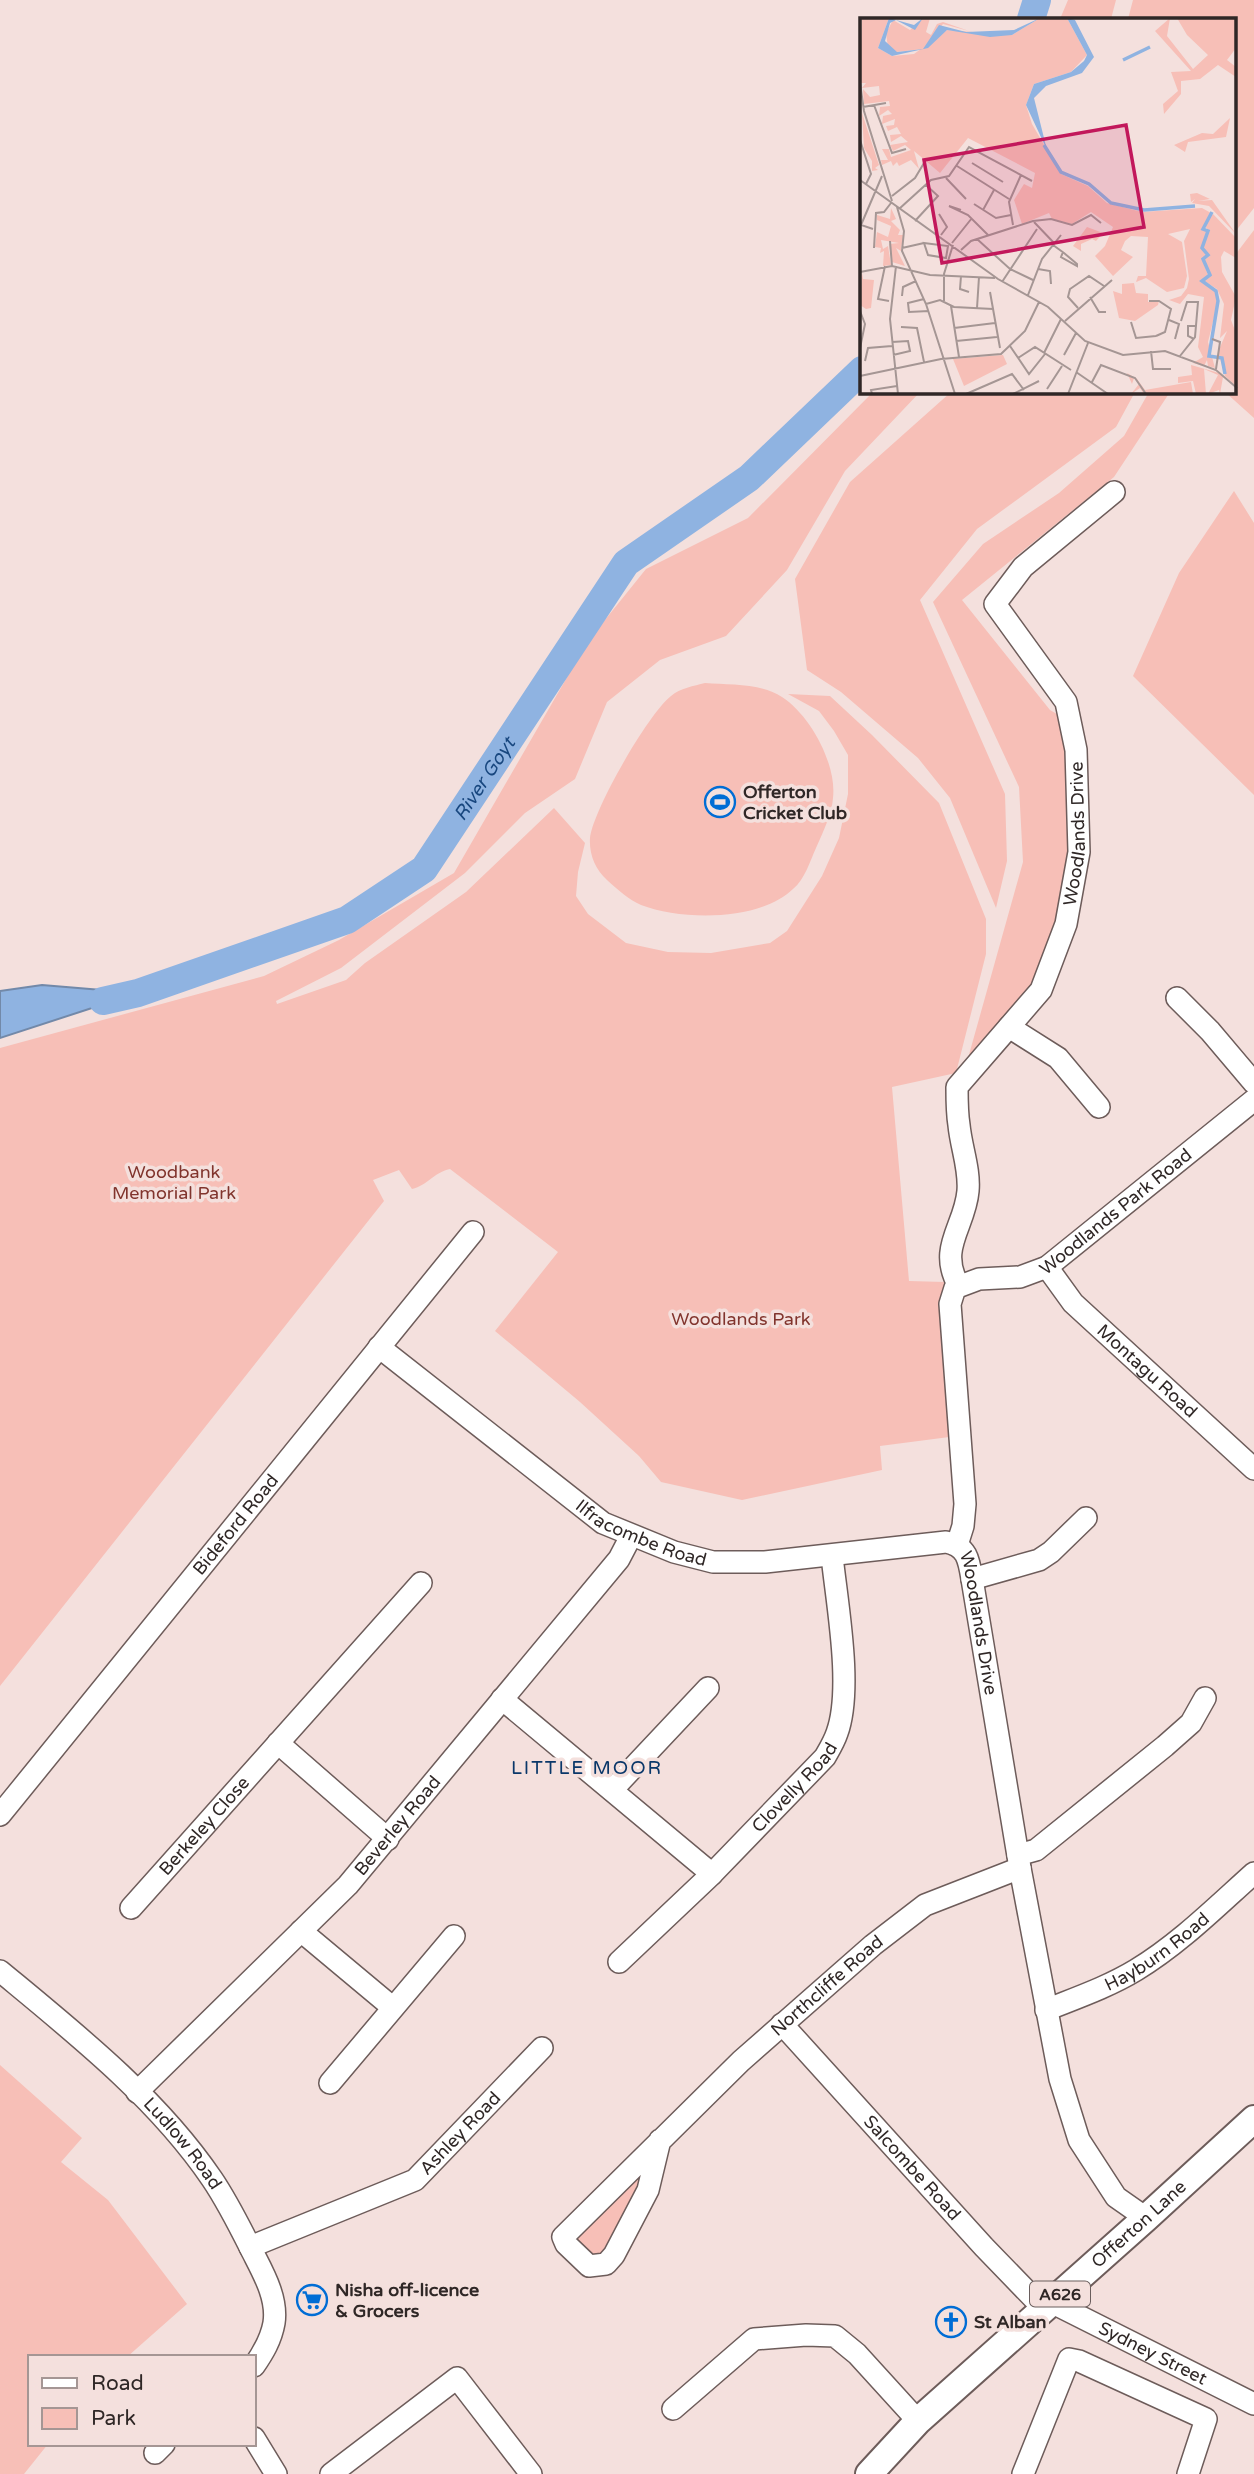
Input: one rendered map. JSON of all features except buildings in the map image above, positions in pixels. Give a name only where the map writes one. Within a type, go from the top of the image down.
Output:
[{"type":"main road","name":"Offerton Lane","points":[[869,2474],[918,2421],[1254,2119]]},
{"type":"street","name":"Woodlands Drive","points":[[1114,492],[1023,567],[995,604],[1066,702],[1076,750],[1079,852],[1066,924],[1041,990],[957,1087],[958,1125],[968,1178],[968,1194],[950,1249],[951,1266],[959,1286],[953,1292],[950,1304],[965,1504],[963,1526],[957,1545],[968,1557],[1019,1862],[1060,2079],[1079,2140],[1116,2197],[1146,2218]]},
{"type":"street","points":[[1177,998],[1210,1031],[1254,1083]]},
{"type":"street","points":[[1009,1027],[1058,1058],[1099,1107]]},
{"type":"street","name":"Woodlands Park Road","points":[[959,1286],[979,1279],[1020,1277],[1047,1268],[1254,1100]]},
{"type":"street","name":"Bideford Road","points":[[0,1815],[473,1232]]},
{"type":"street","name":"Montagu Road","points":[[1047,1268],[1073,1303],[1254,1469]]},
{"type":"street","name":"Ilfracombe Road","points":[[379,1348],[603,1523],[674,1552],[713,1562],[765,1562],[931,1543],[946,1542],[957,1545]]},
{"type":"street","points":[[972,1578],[1039,1560],[1086,1518]]},
{"type":"street","name":"Beverley Road","points":[[138,2092],[348,1885],[619,1559],[631,1536]]},
{"type":"street","name":"Clovelly Road","points":[[619,1962],[712,1874],[825,1757],[837,1734],[843,1707],[844,1673],[832,1556]]},
{"type":"street","name":"Berkeley Close","points":[[131,1908],[421,1583]]},
{"type":"street","points":[[612,1790],[708,1688]]},
{"type":"street","name":"Northcliffe Road","points":[[660,2140],[648,2190],[614,2255],[606,2264],[589,2266],[566,2244],[563,2237],[660,2140],[782,2024],[873,1945],[925,1905],[1019,1862],[1036,1850],[1191,1723],[1205,1698]]},
{"type":"street","points":[[502,1699],[712,1874]]},
{"type":"street","points":[[278,1743],[388,1839]]},
{"type":"street","name":"Hayburn Road","points":[[1046,2010],[1100,1989],[1135,1971],[1169,1948],[1254,1874]]},
{"type":"street","points":[[301,1931],[392,2007]]},
{"type":"street","points":[[330,2083],[454,1936]]},
{"type":"street","name":"Ludlow Road","points":[[0,1971],[138,2092],[211,2177],[232,2210],[266,2277],[274,2309],[271,2336],[256,2363]]},
{"type":"street","name":"Salcombe Road","points":[[782,2024],[985,2248],[1048,2306]]},
{"type":"street","name":"Ashley Road","points":[[250,2247],[415,2180],[542,2048]]},
{"type":"street","name":"Sydney Street","points":[[1048,2306],[1254,2404]]},
{"type":"street","points":[[673,2409],[754,2339],[815,2335],[835,2336],[857,2354],[918,2421]]},
{"type":"street","points":[[1023,2474],[1069,2359],[1079,2361],[1206,2419],[1188,2474]]},
{"type":"street","points":[[331,2474],[457,2378],[531,2474]]},
{"type":"street","points":[[256,2441],[272,2468]]},
{"type":"green space","points":[[1068,0],[1116,0],[1111,18],[1060,18]]},
{"type":"green space","points":[[1133,0],[1254,0],[1254,208],[1236,231],[1236,18],[1128,18]]},
{"type":"green space","points":[[1254,230],[1254,418],[1227,394],[1236,394],[1236,254]]},
{"type":"green space","points":[[871,394],[918,394],[845,471],[787,570],[726,636],[660,660],[607,702],[575,779],[525,813],[465,873],[341,968],[276,1001],[277,1004],[346,980],[365,963],[466,892],[554,808],[585,843],[576,896],[588,914],[626,943],[668,952],[711,953],[770,943],[787,931],[822,876],[839,838],[848,794],[848,755],[819,711],[788,694],[830,696],[939,803],[986,919],[986,954],[956,1073],[892,1087],[909,1281],[945,1282],[957,1436],[880,1446],[882,1470],[742,1500],[661,1482],[639,1456],[580,1402],[495,1331],[558,1252],[450,1169],[412,1189],[399,1170],[373,1180],[384,1201],[0,1686],[0,1048],[264,976],[339,940],[454,873],[588,641],[646,569],[748,518]]},
{"type":"green space","points":[[949,394],[1134,394],[1116,427],[977,529],[920,600],[1005,794],[1007,861],[996,908],[950,798],[918,758],[841,692],[807,670],[795,579],[850,482]]},
{"type":"green space","points":[[1148,394],[1169,394],[1114,477],[962,600],[1050,710],[1062,717],[1068,754],[1070,846],[1058,921],[1034,984],[965,1069],[1023,862],[1019,787],[933,602],[983,544],[1059,493],[1124,436]]},
{"type":"green space","points":[[1234,491],[1254,523],[1254,795],[1133,676],[1179,573]]},
{"type":"green space","points":[[705,683],[765,689],[792,705],[811,728],[826,756],[833,785],[832,804],[807,870],[797,885],[779,900],[761,907],[720,915],[678,914],[641,905],[623,894],[599,871],[591,850],[590,838],[611,786],[649,722],[675,693]]},
{"type":"green space","points":[[0,2065],[82,2138],[61,2162],[108,2200],[187,2304],[129,2355],[28,2355],[28,2446],[46,2446],[24,2474],[0,2474]]},
{"type":"green space","points":[[660,2140],[606,2264],[566,2244]]},
{"type":"water","points":[[42,985],[138,993],[0,1038],[0,991]]},
{"type":"waterway","name":"River Goyt","points":[[1031,18],[1037,0]]},
{"type":"waterway","name":"River Goyt","points":[[103,1001],[138,993],[347,920],[424,869],[626,563],[749,478],[860,372]]},
{"type":"place","name":"Offerton Cricket Club","points":[[720,802]]},
{"type":"place","name":"Nisha off-licence & Grocers","points":[[312,2300]]},
{"type":"place","name":"St Alban","points":[[951,2322]]},
{"type":"district","name":"LITTLE MOOR","points":[[587,1767]]},
{"type":"park label","name":"Woodbank Memorial Park","points":[[174,1182]]},
{"type":"park label","name":"Woodlands Park","points":[[741,1319]]}]
